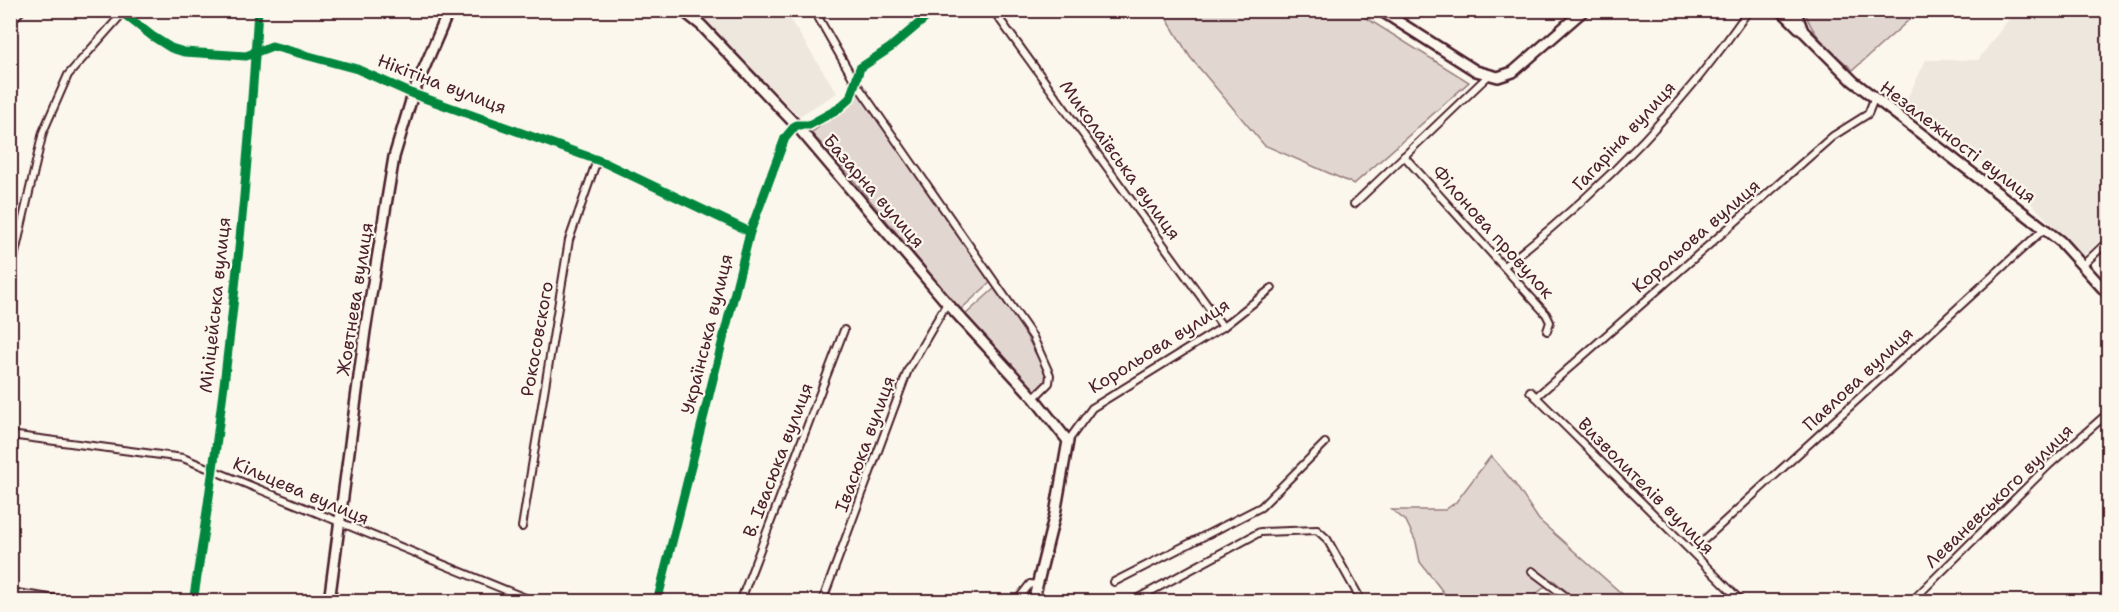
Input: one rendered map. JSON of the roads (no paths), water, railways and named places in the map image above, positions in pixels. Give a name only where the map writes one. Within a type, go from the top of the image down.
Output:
[{"type":"main road","name":"Жовтнева вулиця","points":[[329,602],[342,524],[365,331],[392,169],[413,94],[449,10]]},
{"type":"main road","name":"Базарна вулиця","points":[[682,10],[701,26],[796,125],[947,303],[1034,398],[1068,441]]},
{"type":"main road","points":[[1380,10],[1488,76],[1506,76],[1513,72],[1584,10]]},
{"type":"main road","points":[[1781,10],[1803,31]]},
{"type":"main road","name":"Незалежності вулиця","points":[[1795,10],[1803,31],[1874,99],[2044,229],[2083,265],[2109,294]]},
{"type":"main road","name":"Корольова вулиця","points":[[1033,602],[1055,514],[1068,441]]},
{"type":"street","points":[[10,22],[22,10]]},
{"type":"street","name":"Міліцейська вулиця","points":[[193,602],[214,471],[248,158],[258,10]]},
{"type":"street","points":[[814,10],[854,80],[1033,337],[1050,375],[1049,383],[1034,398]]},
{"type":"street","points":[[796,125],[814,123],[838,109],[850,98],[854,80],[861,68],[890,48],[935,10]]},
{"type":"street","name":"Миколаївська вулиця","points":[[993,10],[1223,327]]},
{"type":"street","name":"Гагаріна вулиця","points":[[1504,266],[1556,226],[1592,193],[1674,105],[1749,10]]},
{"type":"street","points":[[10,275],[43,132],[68,75],[120,12]]},
{"type":"street","name":"Нікітіна вулиця","points":[[120,12],[171,48],[184,52],[246,56],[272,46],[302,52],[357,69],[413,94],[597,160],[750,232]]},
{"type":"street","points":[[1354,204],[1488,76]]},
{"type":"street","name":"Корольова вулиця","points":[[1536,397],[1833,136],[1868,114],[1874,99]]},
{"type":"street","name":"Українська вулиця","points":[[657,602],[750,232],[785,138],[796,125]]},
{"type":"street","name":"Філонова провулок","points":[[1404,156],[1546,314],[1550,322],[1547,332]]},
{"type":"street","name":"Рокосовского","points":[[522,527],[570,240],[597,160]]},
{"type":"street","name":"Павлова вулиця","points":[[1692,551],[2044,229]]},
{"type":"street","points":[[2083,265],[2109,241]]},
{"type":"street","name":"Корольова вулиця","points":[[1068,441],[1092,408],[1223,327],[1272,288]]},
{"type":"street","name":"Івасюка вулиця","points":[[822,602],[909,370],[947,303]]},
{"type":"street","name":"В. Івасюка вулиця","points":[[740,602],[844,330]]},
{"type":"street","name":"Визволителів вулиця","points":[[1530,391],[1742,602]]},
{"type":"street","name":"Леваневського вулиця","points":[[1911,602],[2049,465],[2109,413]]},
{"type":"street","name":"Кільцева вулиця","points":[[10,435],[183,459],[517,598],[535,602]]},
{"type":"street","points":[[1114,582],[1261,507],[1325,443]]},
{"type":"street","points":[[1131,602],[1260,532],[1317,530],[1327,539],[1362,602]]},
{"type":"street","points":[[1532,571],[1573,602]]},
{"type":"street","points":[[1016,602],[1030,585],[1037,585]]},
{"type":"street","points":[[10,592],[57,598],[56,602]]}]
